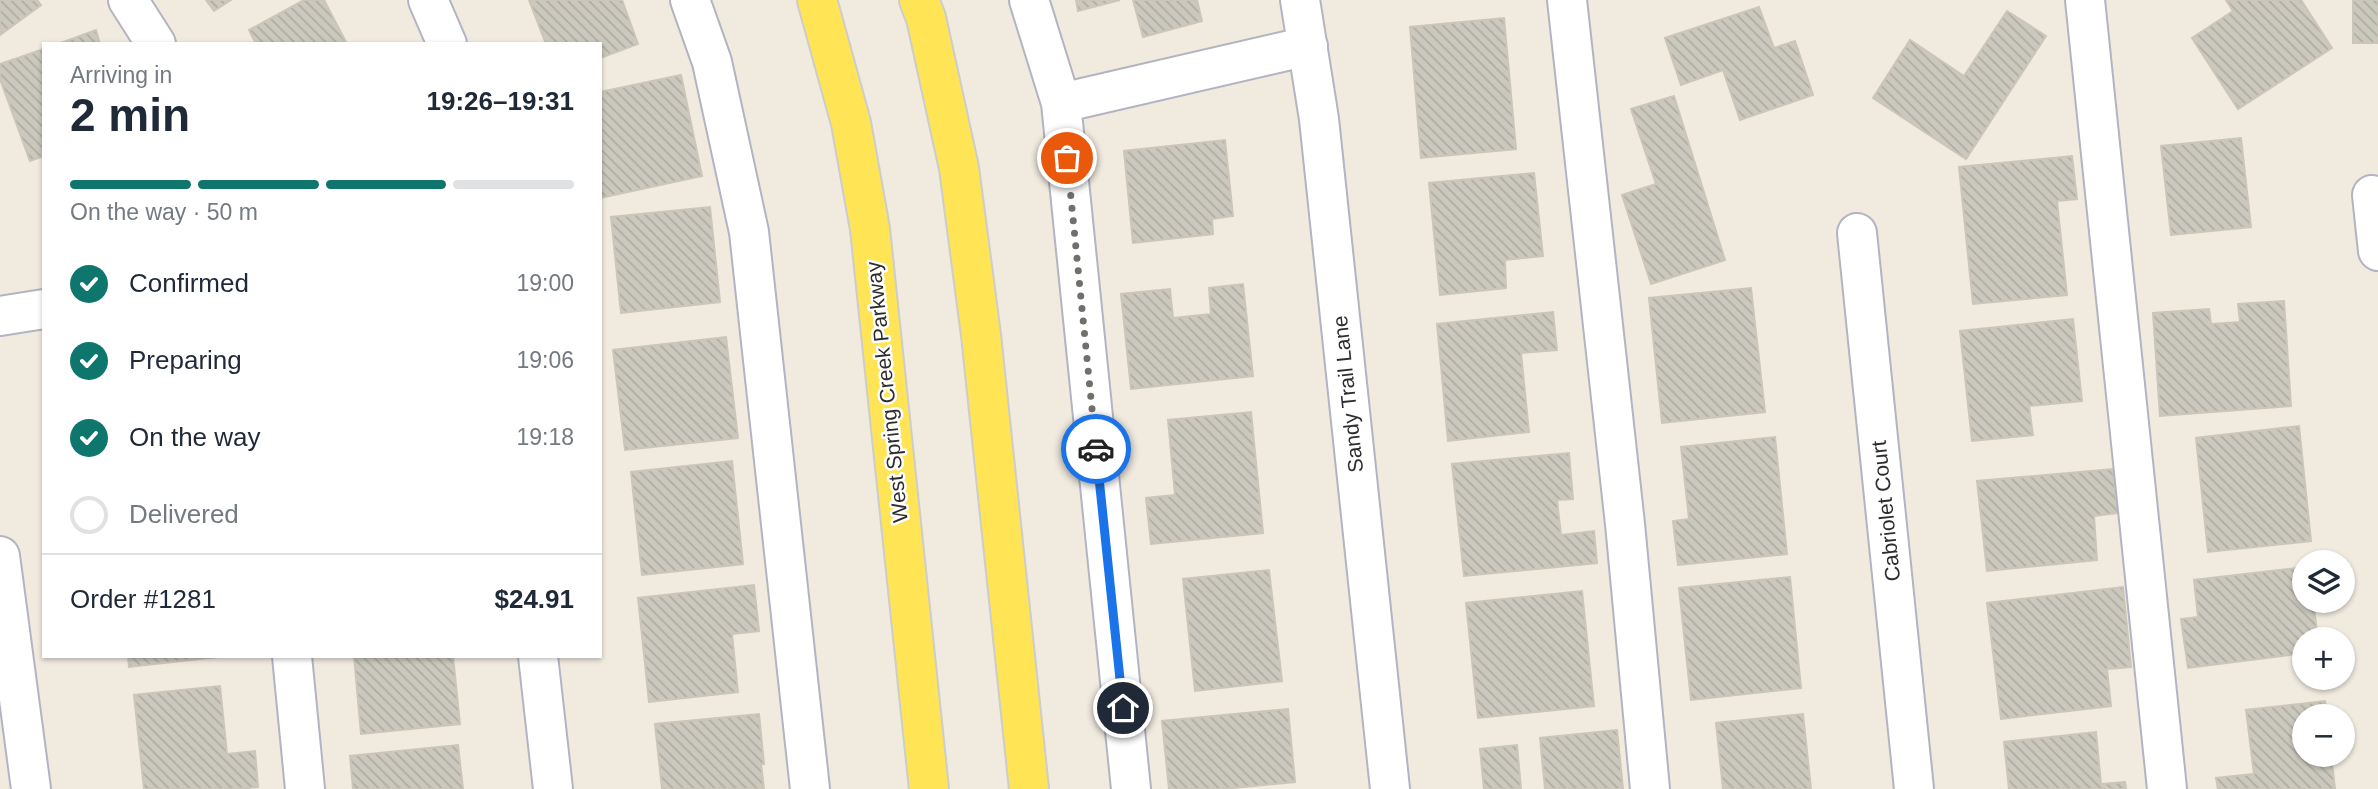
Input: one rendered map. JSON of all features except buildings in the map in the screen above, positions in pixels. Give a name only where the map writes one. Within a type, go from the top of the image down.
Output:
[{"type":"main road","name":"West Spring Creek Parkway","points":[[817,0],[851,122],[870,229],[929,789]]},
{"type":"main road","points":[[919,0],[926,18],[959,168],[983,349],[1029,789]]},
{"type":"street","points":[[128,0],[155,42]]},
{"type":"street","points":[[428,0],[446,42]]},
{"type":"street","points":[[690,0],[712,62],[749,232],[810,789]]},
{"type":"street","points":[[1029,0],[1061,103],[1131,789]]},
{"type":"street","name":"Sandy Trail Lane","points":[[1301,0],[1320,133],[1390,789]]},
{"type":"street","points":[[1567,0],[1626,524],[1650,789]]},
{"type":"street","points":[[2085,0],[2167,789]]},
{"type":"street","points":[[1061,103],[1308,46]]},
{"type":"street","points":[[2372,195],[2378,251]]},
{"type":"street","name":"Cabriolet Court","points":[[1857,233],[1914,789]]},
{"type":"street","points":[[0,316],[42,309]]},
{"type":"street","points":[[0,556],[32,789]]},
{"type":"street","points":[[292,658],[305,789]]},
{"type":"street","points":[[538,658],[553,789]]},
{"type":"way so far","points":[[1067,158],[1096,449]]},
{"type":"route","points":[[1096,449],[1123,708]]}]
